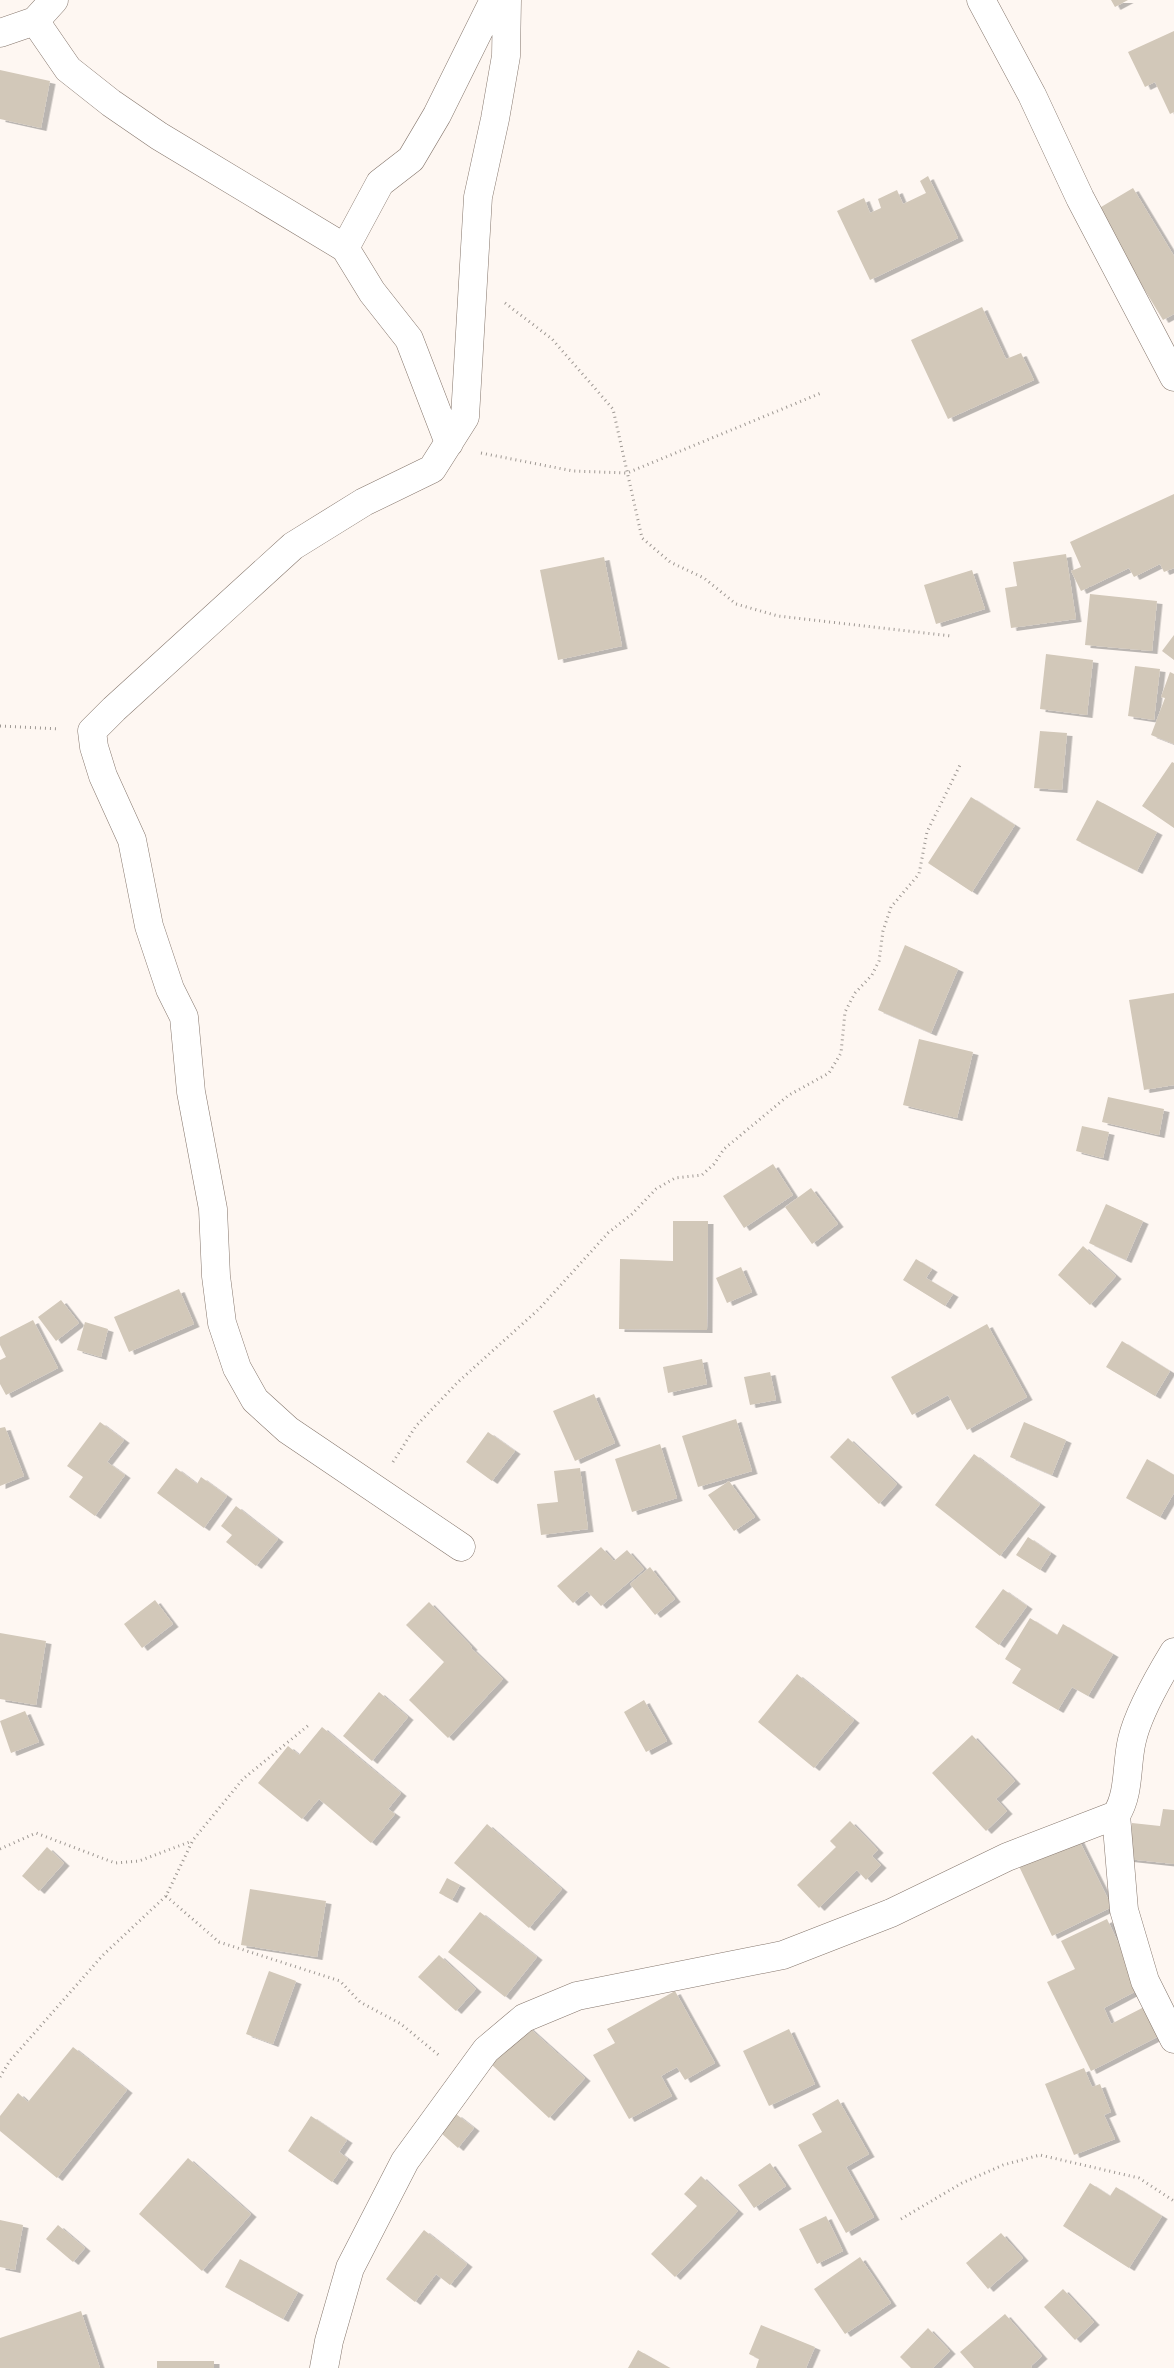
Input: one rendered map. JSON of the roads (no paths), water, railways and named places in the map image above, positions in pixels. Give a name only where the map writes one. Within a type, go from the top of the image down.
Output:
[{"type":"street","points":[[0,33],[35,21],[54,0]]},
{"type":"street","points":[[345,248],[380,183],[410,158],[437,115],[494,0]]},
{"type":"street","points":[[461,1548],[288,1430],[255,1400],[237,1368],[222,1323],[216,1276],[213,1209],[191,1092],[184,1017],[170,990],[149,926],[132,840],[104,776],[94,747],[92,731],[293,546],[364,502],[432,469],[465,417],[478,197],[506,56],[507,0]]},
{"type":"street","points":[[981,0],[1032,95],[1080,198],[1174,377]]},
{"type":"street","points":[[35,21],[68,69],[111,103],[159,136],[345,248],[372,292],[410,339],[449,443]]},
{"type":"street","points":[[324,2368],[329,2341],[350,2268],[405,2161],[486,2050],[524,2018],[577,1996],[783,1955],[891,1913],[1006,1857],[1116,1815],[1122,1807],[1132,1739],[1158,1678],[1174,1652]]},
{"type":"street","points":[[1116,1815],[1124,1910],[1145,1982],[1174,2038]]}]
